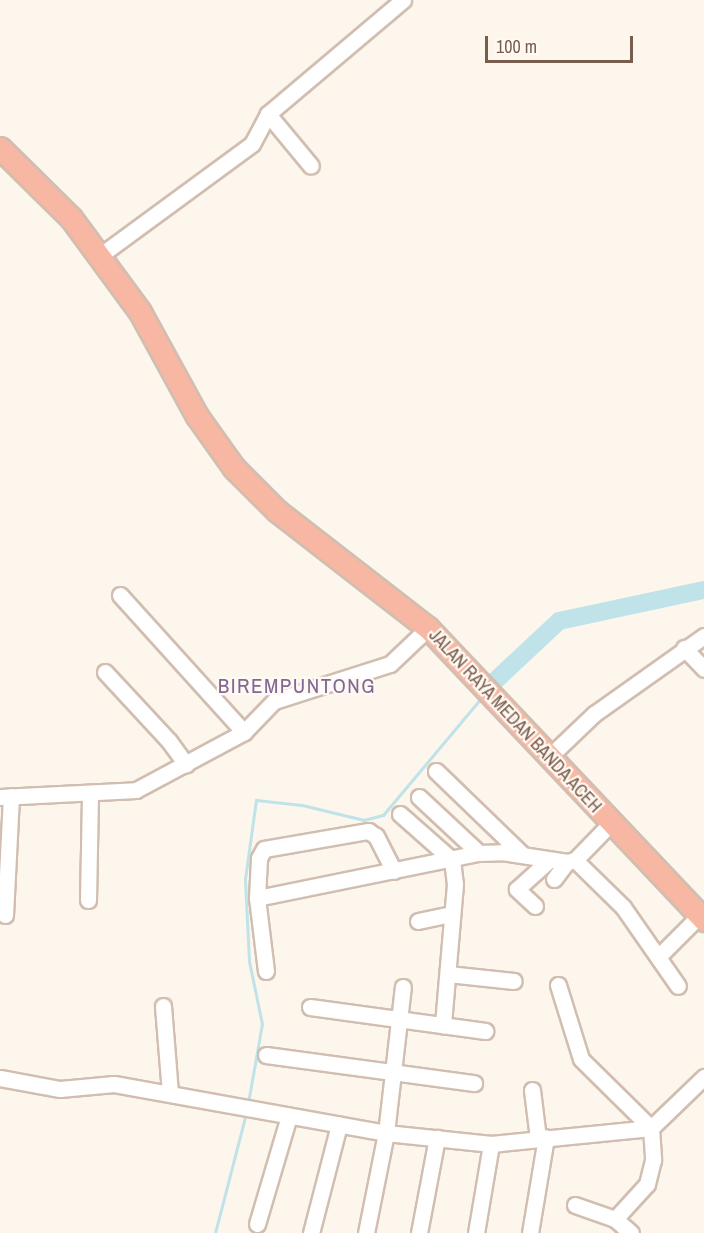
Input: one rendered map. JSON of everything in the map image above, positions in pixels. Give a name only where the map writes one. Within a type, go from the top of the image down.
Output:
[{"type":"highway","name":"JALAN RAYA MEDAN BANDA ACEH","points":[[0,148],[71,218],[140,312],[177,374],[186,395],[234,468],[277,511],[428,628],[510,712],[702,918]]},
{"type":"street","points":[[98,257],[252,144],[267,114],[403,0]]},
{"type":"street","points":[[267,114],[311,166]]},
{"type":"street","points":[[120,595],[244,732]]},
{"type":"street","points":[[5,915],[5,796],[130,792],[244,732],[274,701],[390,664],[428,628]]},
{"type":"street","points":[[550,756],[594,714],[704,636]]},
{"type":"street","points":[[684,648],[704,669]]},
{"type":"street","points":[[105,672],[169,741],[186,764]]},
{"type":"street","points":[[436,771],[522,854]]},
{"type":"street","points":[[88,900],[90,793]]},
{"type":"street","points":[[419,797],[479,853]]},
{"type":"street","points":[[400,814],[452,860],[452,914],[443,1025]]},
{"type":"street","points":[[554,879],[611,823]]},
{"type":"street","points":[[266,971],[257,898],[259,858],[264,849],[368,831],[376,836],[394,871]]},
{"type":"street","points":[[257,898],[479,853],[522,854],[548,861],[571,861],[623,908],[678,986]]},
{"type":"street","points":[[535,906],[517,889],[548,861]]},
{"type":"street","points":[[418,921],[452,914]]},
{"type":"street","points":[[659,956],[702,918]]},
{"type":"street","points":[[448,974],[514,981]]},
{"type":"street","points":[[558,985],[580,1059],[651,1128],[653,1160],[647,1184],[615,1219]]},
{"type":"street","points":[[366,1233],[386,1133],[403,987]]},
{"type":"street","points":[[163,1006],[170,1093]]},
{"type":"street","points":[[310,1007],[485,1031]]},
{"type":"street","points":[[266,1055],[474,1083]]},
{"type":"street","points":[[0,1078],[60,1089],[92,1087],[100,1082],[386,1133],[491,1144],[542,1137],[651,1128],[704,1077]]},
{"type":"street","points":[[530,1233],[542,1137],[532,1090]]},
{"type":"street","points":[[257,1224],[289,1116]]},
{"type":"street","points":[[311,1233],[339,1125]]},
{"type":"street","points":[[419,1233],[437,1138]]},
{"type":"street","points":[[476,1233],[491,1144]]},
{"type":"street","points":[[575,1205],[615,1219],[630,1233]]},
{"type":"waterway","points":[[496,680],[559,621],[704,590]]},
{"type":"waterway","points":[[248,1103],[262,1024],[249,961],[245,879],[256,800],[302,805],[364,820],[383,815],[482,697]]},
{"type":"waterway","points":[[215,1233],[246,1113]]},
{"type":"district","name":"BIREMPUNTONG","points":[[297,686]]}]
